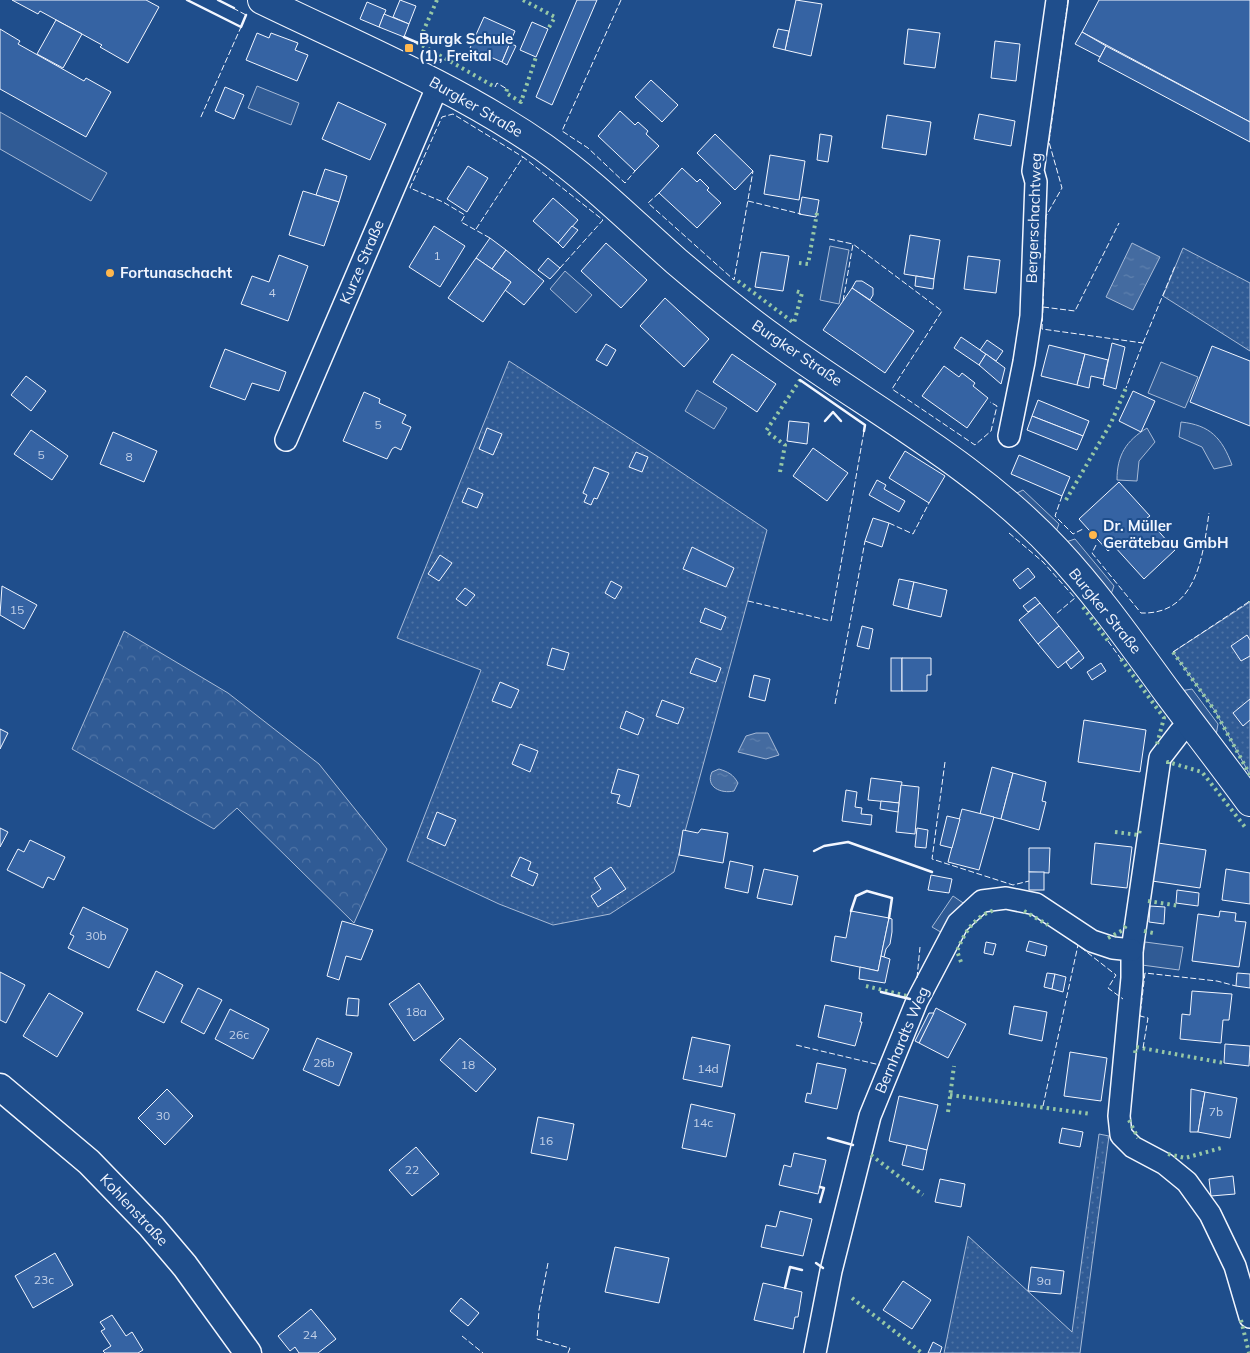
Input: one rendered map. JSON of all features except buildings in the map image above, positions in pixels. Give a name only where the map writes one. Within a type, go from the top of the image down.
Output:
[{"type":"main road","name":"Burgker Straße","points":[[262,0],[438,85],[492,115],[542,147],[582,176],[677,261],[746,318],[791,351],[906,426],[992,490],[1057,551],[1126,634],[1250,802]]},
{"type":"street","name":"Bergerschachtweg","points":[[1009,436],[1031,316],[1036,182],[1033,171],[1057,0]]},
{"type":"street","name":"Kurze Straße","points":[[286,440],[438,85]]},
{"type":"street","points":[[1190,722],[1160,758],[1132,950],[1132,978],[1119,1116],[1121,1135],[1133,1147],[1165,1164],[1187,1182],[1210,1214],[1235,1266],[1250,1317]]},
{"type":"street","name":"Bernhardts Weg","points":[[815,1353],[831,1271],[870,1116],[917,1001],[958,923],[982,902],[1006,898],[1036,904],[1092,942],[1113,948],[1132,950]]},
{"type":"street","name":"Kohlenstraße","points":[[0,1087],[89,1162],[151,1226],[185,1266],[248,1353]]},
{"type":"green space","points":[[1183,248],[1250,283],[1250,351],[1163,296]]},
{"type":"green space","points":[[509,361],[660,458],[767,530],[674,872],[610,914],[553,925],[499,904],[407,861],[481,670],[397,638]]},
{"type":"green space","points":[[1250,602],[1250,775],[1215,711],[1173,652]]},
{"type":"green space","points":[[124,631],[228,693],[319,764],[387,849],[354,923],[237,808],[214,829],[72,749]]},
{"type":"green space","points":[[1099,1134],[1109,1136],[1080,1353],[944,1353],[968,1236],[1072,1332]]},
{"type":"shaded area","points":[[257,86],[299,103],[291,125],[248,108]]},
{"type":"shaded area","points":[[0,112],[107,173],[91,201],[0,149]]},
{"type":"shaded area","points":[[830,246],[849,250],[839,304],[820,300]]},
{"type":"shaded area","points":[[565,271],[592,295],[576,313],[550,289]]},
{"type":"shaded area","points":[[1161,362],[1198,377],[1185,408],[1148,393]]},
{"type":"shaded area","points":[[697,390],[727,408],[714,429],[685,411]]},
{"type":"shaded area","points":[[1181,422],[1200,426],[1214,434],[1224,447],[1232,465],[1214,469],[1202,447],[1179,437]]},
{"type":"shaded area","points":[[1147,428],[1155,442],[1139,461],[1137,481],[1117,480],[1117,471],[1124,450],[1133,438]]},
{"type":"shaded area","points":[[1023,490],[1059,524],[1055,534],[1013,495]]},
{"type":"shaded area","points":[[1075,539],[1114,586],[1110,597],[1063,543]]},
{"type":"shaded area","points":[[1192,689],[1218,724],[1213,753],[1169,693]]},
{"type":"shaded area","points":[[953,896],[972,909],[951,938],[932,927]]},
{"type":"shaded area","points":[[1145,942],[1183,947],[1179,970],[1142,965]]},
{"type":"water","points":[[1132,243],[1160,257],[1133,310],[1106,297]]},
{"type":"water","points":[[756,733],[768,733],[779,755],[766,759],[738,752],[746,736]]},
{"type":"water","points":[[719,769],[734,777],[738,783],[734,791],[719,790],[712,785],[710,777],[712,772]]},
{"type":"hedge","points":[[437,0],[418,43],[495,87]]},
{"type":"hedge","points":[[523,0],[555,17],[548,29]]},
{"type":"hedge","points":[[507,89],[506,93],[521,102],[536,57]]},
{"type":"hedge","points":[[799,263],[808,264],[817,213]]},
{"type":"hedge","points":[[738,281],[794,323],[802,293],[796,291]]},
{"type":"hedge","points":[[780,472],[785,445],[766,431],[800,380]]},
{"type":"hedge","points":[[1066,500],[1111,423],[1126,388]]},
{"type":"hedge","points":[[1083,607],[1108,641]]},
{"type":"hedge","points":[[1173,652],[1215,711],[1250,775]]},
{"type":"hedge","points":[[1121,659],[1164,718],[1156,748]]},
{"type":"hedge","points":[[1168,764],[1168,762],[1202,772],[1245,827]]},
{"type":"hedge","points":[[1115,832],[1139,835],[1140,829]]},
{"type":"hedge","points":[[1148,901],[1180,906]]},
{"type":"hedge","points":[[961,962],[957,951],[963,937],[981,916],[995,910]]},
{"type":"hedge","points":[[1024,911],[1048,925]]},
{"type":"hedge","points":[[1108,938],[1123,930],[1128,923]]},
{"type":"hedge","points":[[1144,931],[1153,933]]},
{"type":"hedge","points":[[866,986],[907,996]]},
{"type":"hedge","points":[[1135,1053],[1136,1047],[1224,1063]]},
{"type":"hedge","points":[[948,1112],[954,1066]]},
{"type":"hedge","points":[[950,1095],[1091,1114]]},
{"type":"hedge","points":[[1129,1120],[1138,1138]]},
{"type":"hedge","points":[[1168,1154],[1185,1158],[1221,1148]]},
{"type":"hedge","points":[[871,1155],[923,1195]]},
{"type":"hedge","points":[[852,1298],[922,1353]]},
{"type":"hedge","points":[[1241,1320],[1249,1353]]},
{"type":"fence","points":[[187,0],[241,27],[200,119]]},
{"type":"fence","points":[[218,0],[246,15]]},
{"type":"fence","points":[[621,0],[562,131],[588,148],[625,183],[635,171]]},
{"type":"fence","points":[[1068,0],[1049,142],[1062,188],[1046,216],[1043,307],[1075,311],[1119,223]]},
{"type":"fence","points":[[495,87],[497,83],[507,89]]},
{"type":"fence","points":[[490,238],[461,222],[465,215],[443,202],[410,188],[442,117],[453,114],[523,157]]},
{"type":"fence","points":[[476,229],[523,157],[603,220],[560,268]]},
{"type":"fence","points":[[659,193],[648,203],[734,280],[753,171]]},
{"type":"fence","points":[[748,201],[801,214]]},
{"type":"fence","points":[[829,239],[853,244]]},
{"type":"fence","points":[[843,301],[853,244],[942,311],[892,389],[975,445],[991,431],[997,406],[990,402]]},
{"type":"fence","points":[[1143,343],[1175,266]]},
{"type":"fence","points":[[1043,307],[1042,329],[1143,343],[1126,388]]},
{"type":"fence","points":[[748,601],[831,621],[864,431]]},
{"type":"fence","points":[[1062,496],[1055,516],[1073,534],[1083,529]]},
{"type":"fence","points":[[889,523],[913,534],[929,503]]},
{"type":"fence","points":[[1096,545],[1092,553],[1141,613],[1160,611],[1174,604],[1186,593],[1194,580],[1204,547],[1209,513]]},
{"type":"fence","points":[[1009,533],[1043,562],[1075,598],[1056,614]]},
{"type":"fence","points":[[835,704],[865,541]]},
{"type":"fence","points":[[1173,652],[1250,601]]},
{"type":"fence","points":[[1108,641],[1121,659]]},
{"type":"fence","points":[[945,762],[932,859],[1013,885],[1029,881]]},
{"type":"fence","points":[[1074,942],[1116,975],[1108,988],[1123,999]]},
{"type":"fence","points":[[1043,1106],[1078,945]]},
{"type":"fence","points":[[917,978],[920,947]]},
{"type":"fence","points":[[1143,1048],[1148,1018],[1140,1016],[1145,973],[1217,981],[1236,986]]},
{"type":"fence","points":[[796,1045],[880,1065]]},
{"type":"fence","points":[[548,1263],[539,1310],[537,1339],[570,1348],[568,1353]]},
{"type":"fence","points":[[462,1336],[483,1353]]},
{"type":"wall","points":[[187,0],[241,27],[246,15]]},
{"type":"wall","points":[[218,0],[234,8]]},
{"type":"wall","points":[[404,37],[418,43]]},
{"type":"wall","points":[[800,380],[865,425],[864,431]]},
{"type":"wall","points":[[825,421],[833,412],[841,421]]},
{"type":"wall","points":[[814,851],[824,846],[848,842],[932,872]]},
{"type":"wall","points":[[851,911],[856,896],[867,891],[892,898],[889,918]]},
{"type":"wall","points":[[881,992],[910,999]]},
{"type":"wall","points":[[828,1138],[853,1145]]},
{"type":"wall","points":[[820,1187],[824,1188],[820,1202]]},
{"type":"wall","points":[[816,1263],[823,1268]]},
{"type":"wall","points":[[785,1288],[790,1267],[802,1270]]},
{"type":"place","name":"Burgk Schule (1), Freital","points":[[409,48]]},
{"type":"place","name":"Fortunaschacht","points":[[110,273]]},
{"type":"place","name":"Dr. Müller Gerätebau GmbH","points":[[1093,535]]}]
